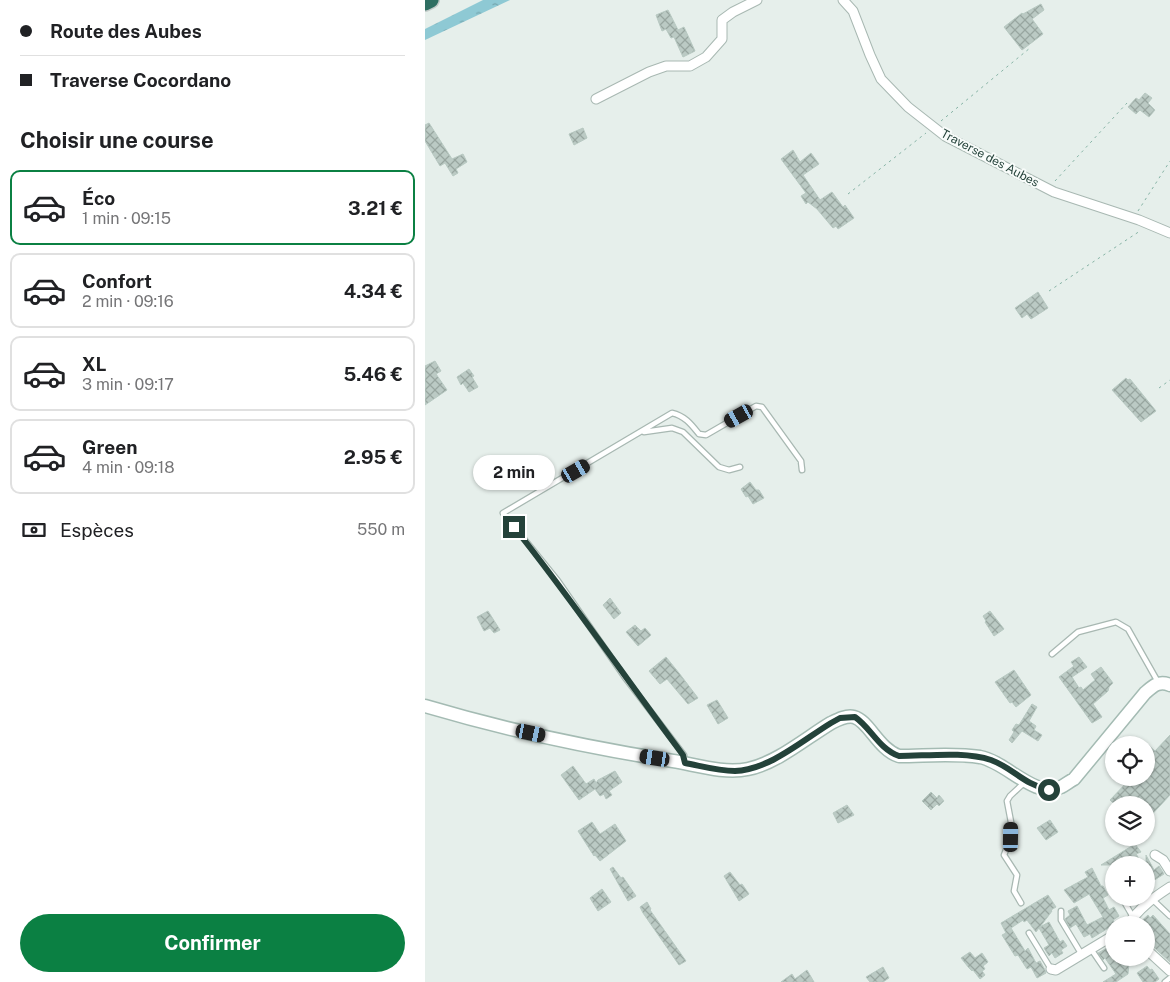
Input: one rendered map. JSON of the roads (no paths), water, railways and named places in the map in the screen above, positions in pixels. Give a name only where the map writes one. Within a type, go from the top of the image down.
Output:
[{"type":"highway","points":[[425,3],[431,0]]},
{"type":"street","points":[[596,99],[649,72],[666,66],[690,66],[706,57],[722,39],[722,20],[757,0]]},
{"type":"street","name":"Traverse des Aubes","points":[[843,0],[853,11],[881,79],[908,108],[933,128],[945,136],[1048,188],[1150,224],[1170,233]]},
{"type":"street","points":[[425,706],[476,721],[640,756],[725,770],[748,769],[774,759],[840,718],[855,717],[890,752],[899,756],[964,756],[992,760],[1025,782],[1049,790],[1060,788],[1074,779],[1145,693],[1164,684]]},
{"type":"street","points":[[1155,855],[1163,860],[1170,872]]},
{"type":"street","points":[[1155,896],[1170,888]]},
{"type":"street","points":[[1133,916],[1143,906]]},
{"type":"street","points":[[1051,969],[1056,970],[1105,940]]},
{"type":"street","points":[[1155,957],[1170,971]]},
{"type":"lane","points":[[685,763],[683,755],[626,679],[587,622],[503,513],[672,413],[686,419],[699,434],[706,435],[756,406],[762,407],[801,461],[802,470]]},
{"type":"lane","points":[[642,432],[672,428],[683,432],[719,467],[729,470],[740,467]]},
{"type":"lane","points":[[1051,654],[1078,632],[1116,622],[1128,629],[1164,684]]},
{"type":"lane","points":[[1021,903],[1014,891],[1017,875],[1004,855],[1011,837],[1011,822],[1007,802],[1010,796],[1025,782]]},
{"type":"lane","points":[[1155,902],[1170,916]]},
{"type":"lane","points":[[1127,906],[1133,916]]},
{"type":"lane","points":[[1061,911],[1061,920],[1082,955]]},
{"type":"lane","points":[[1029,933],[1051,969]]},
{"type":"lane","points":[[1091,949],[1104,968]]},
{"type":"lane","points":[[1165,982],[1170,978]]},
{"type":"water","points":[[483,0],[510,0],[425,40],[425,29]]}]
